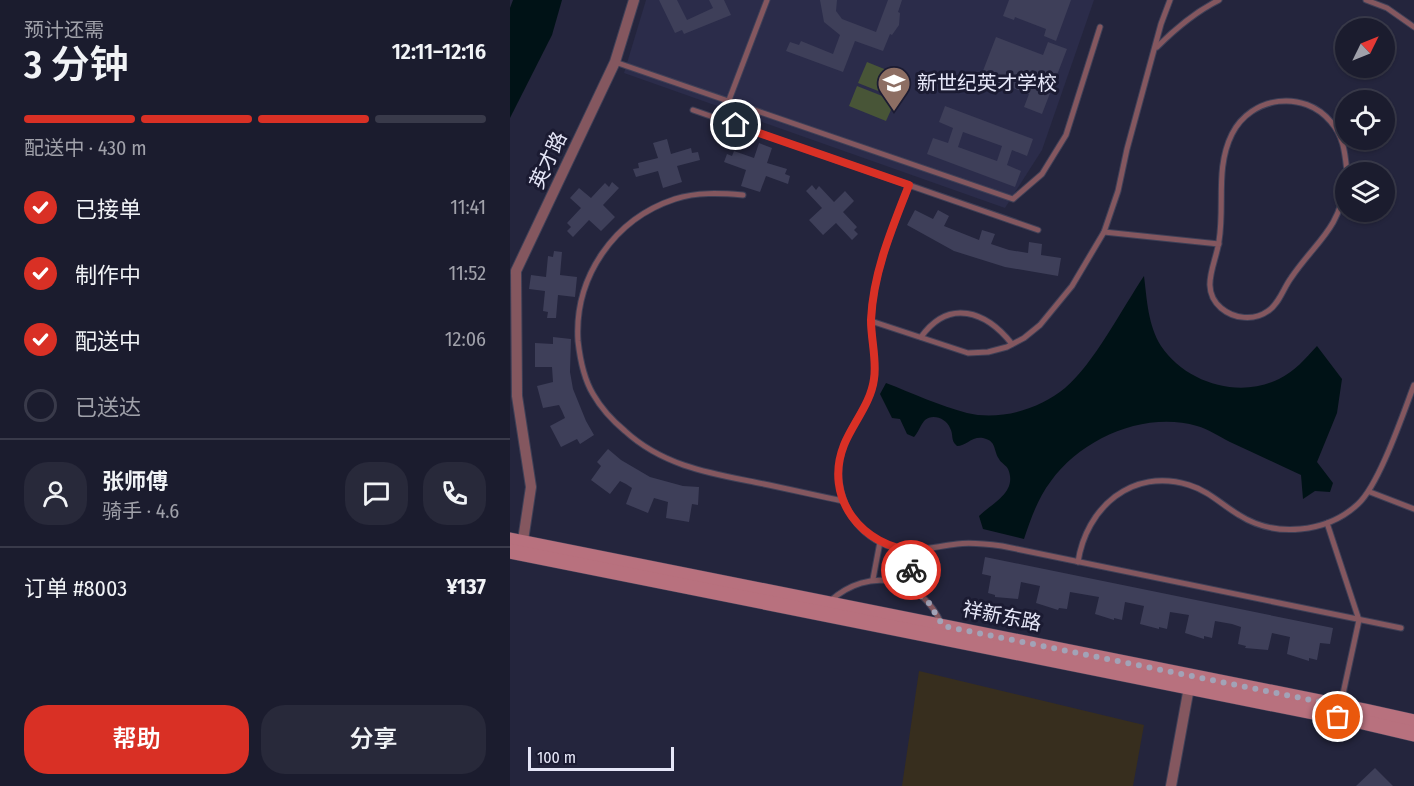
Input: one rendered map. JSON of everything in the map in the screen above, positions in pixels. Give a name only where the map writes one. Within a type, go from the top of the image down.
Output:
[{"type":"street","name":"英才路","points":[[516,546],[531,487],[517,396],[516,271],[615,62],[634,0]]},
{"type":"street","name":"祥新东路","points":[[516,546],[943,626],[1190,681]]},
{"type":"street","name":"祥新东路","points":[[516,546],[1339,711],[1414,722]]},
{"type":"street","points":[[1171,786],[1190,681]]},
{"type":"street","name":"祥新东路","points":[[1339,711],[1414,734]]},
{"type":"lane","points":[[729,100],[767,0]]},
{"type":"lane","points":[[871,321],[968,353],[988,352],[1012,344],[1040,325],[1072,286],[1104,232],[1118,191],[1161,24],[1170,0]]},
{"type":"lane","points":[[1155,49],[1177,27],[1201,9],[1220,0]]},
{"type":"lane","points":[[1370,1],[1394,13],[1414,27]]},
{"type":"lane","points":[[615,62],[1014,198],[1042,174],[1066,135],[1100,27]]},
{"type":"lane","points":[[1335,220],[1326,236],[1307,256],[1268,312],[1256,317],[1243,318],[1226,311],[1213,297],[1209,285],[1210,272],[1222,226],[1221,174],[1227,147],[1240,122],[1263,105],[1290,100],[1305,102],[1319,110],[1331,121],[1340,135],[1346,162]]},
{"type":"lane","points":[[693,110],[1038,230]]},
{"type":"lane","points":[[909,185],[883,256],[874,293],[871,321],[874,380],[870,394],[844,445],[839,464],[839,482],[843,501],[852,517],[864,531],[880,542],[897,549],[916,551],[957,544],[987,544],[1401,628]]},
{"type":"lane","points":[[743,195],[710,193],[677,198],[638,217],[613,239],[594,265],[585,286],[580,307],[579,351],[584,372],[592,393],[608,414],[626,432],[669,460],[694,470],[843,501]]},
{"type":"lane","points":[[1104,232],[1219,244]]},
{"type":"lane","points":[[921,338],[929,326],[940,318],[952,313],[966,312],[992,323],[1012,344]]},
{"type":"lane","points":[[1078,562],[1081,545],[1096,515],[1121,492],[1154,482],[1170,481],[1201,489],[1241,517],[1275,529],[1310,528],[1327,523],[1358,505],[1370,492],[1411,402],[1414,385]]},
{"type":"lane","points":[[1370,492],[1414,509]]},
{"type":"lane","points":[[1327,523],[1359,620],[1339,711]]},
{"type":"lane","points":[[873,579],[880,542]]},
{"type":"lane","points":[[908,586],[916,551]]},
{"type":"lane","points":[[828,603],[853,585],[873,579],[908,586],[929,603],[943,626]]},
{"type":"shaded area","points":[[513,0],[562,0],[552,35],[510,118],[510,8]]},
{"type":"shaded area","name":"新世纪英才学校","points":[[646,0],[1094,0],[1042,150],[1005,208],[624,73]]},
{"type":"shaded area","points":[[1144,276],[1153,330],[1161,346],[1184,370],[1199,378],[1231,387],[1263,385],[1290,372],[1317,346],[1342,379],[1337,413],[1317,462],[1333,483],[1330,492],[1315,491],[1303,499],[1301,475],[1201,427],[1177,422],[1157,422],[1136,425],[1116,432],[1080,452],[1064,466],[1042,494],[1024,539],[983,529],[979,516],[1007,491],[1010,484],[1008,469],[999,459],[993,444],[987,439],[979,438],[957,446],[948,425],[936,417],[925,420],[914,437],[907,434],[900,419],[892,418],[880,394],[886,383],[967,413],[1006,414],[1032,407],[1055,395],[1076,378],[1097,351]]},
{"type":"shaded area","points":[[919,671],[1144,725],[1133,786],[902,786]]},
{"type":"green space","points":[[867,62],[904,77],[896,98],[858,83]]},
{"type":"green space","points":[[857,86],[895,101],[886,121],[849,106]]},
{"type":"building","points":[[659,0],[677,0],[687,20],[713,8],[709,0],[724,0],[731,15],[684,34],[682,30],[675,33]]},
{"type":"building","points":[[820,0],[837,0],[836,11],[842,19],[876,32],[888,0],[902,0],[898,12],[900,13],[899,25],[892,35],[890,34],[883,51],[855,41],[843,72],[786,51],[790,42],[799,45],[801,41],[833,54],[840,35],[824,22]]},
{"type":"building","points":[[1009,0],[1071,0],[1056,41],[1044,36],[1046,29],[1015,17],[1014,20],[1003,16]]},
{"type":"building","points":[[996,37],[1043,55],[1048,42],[1067,49],[1042,114],[1024,107],[1029,94],[981,76]]},
{"type":"building","points":[[945,106],[1033,139],[1027,156],[1012,150],[1007,165],[1021,171],[1015,187],[927,154],[933,138],[948,143],[953,128],[939,122]],"holes":[[[963,132],[1002,146],[997,161],[958,147]]]},
{"type":"building","points":[[667,139],[671,154],[691,148],[692,153],[698,152],[700,160],[677,166],[682,182],[663,188],[658,171],[636,177],[633,169],[639,168],[638,163],[658,158],[653,143]]},
{"type":"building","points":[[759,143],[772,148],[767,163],[787,169],[785,174],[790,176],[788,184],[766,176],[760,192],[741,186],[746,170],[724,162],[727,154],[732,156],[734,151],[754,158]]},
{"type":"building","points":[[612,182],[619,188],[603,205],[615,217],[601,231],[589,220],[573,237],[567,231],[571,227],[567,223],[581,208],[570,198],[579,188],[591,198],[605,183],[609,187]]},
{"type":"building","points":[[812,185],[816,190],[819,186],[834,202],[845,191],[854,201],[843,212],[857,227],[854,230],[858,234],[852,240],[836,223],[823,235],[809,220],[822,208],[806,191]]},
{"type":"building","points":[[915,210],[933,219],[938,210],[949,216],[944,226],[979,240],[982,230],[995,234],[991,244],[1009,250],[1028,253],[1029,242],[1042,244],[1041,255],[1061,258],[1058,276],[1005,267],[954,251],[907,225]]},
{"type":"building","points":[[554,251],[562,252],[560,275],[577,277],[575,297],[558,295],[556,318],[547,318],[548,312],[543,311],[545,291],[529,289],[531,275],[546,277],[548,256],[553,257]]},
{"type":"building","points":[[553,337],[571,339],[570,372],[573,389],[594,435],[580,444],[577,439],[561,447],[550,426],[565,418],[559,405],[543,408],[537,386],[553,382],[552,367],[535,367],[535,343],[553,344]]},
{"type":"building","points":[[608,449],[621,460],[650,477],[683,486],[699,487],[698,505],[692,504],[689,522],[666,518],[668,502],[654,498],[648,513],[626,504],[632,488],[620,481],[610,494],[591,480],[601,466],[597,462]]},
{"type":"building","points":[[985,557],[1333,628],[1330,644],[1320,643],[1317,660],[1309,658],[1309,661],[1287,654],[1290,637],[1272,633],[1268,650],[1245,648],[1246,646],[1238,644],[1241,627],[1232,624],[1215,621],[1212,638],[1204,636],[1204,639],[1185,633],[1189,615],[1170,612],[1167,629],[1159,627],[1159,629],[1140,624],[1144,606],[1125,602],[1122,620],[1114,618],[1114,620],[1095,614],[1099,597],[1070,592],[1067,609],[1059,608],[1058,610],[1036,603],[1040,586],[1021,582],[1018,599],[995,597],[988,593],[991,576],[982,574]]},
{"type":"building","points":[[1375,768],[1393,786],[1356,786]]},
{"type":"way so far","points":[[911,570],[908,586],[923,596],[943,626],[1341,706],[1338,717]]},
{"type":"place","name":"新世纪英才学校","points":[[894,112]]},
{"type":"route","points":[[736,125],[909,185],[883,256],[874,293],[871,321],[874,380],[870,394],[844,445],[839,464],[839,482],[843,501],[852,517],[864,531],[891,547],[916,551],[911,570]]}]
